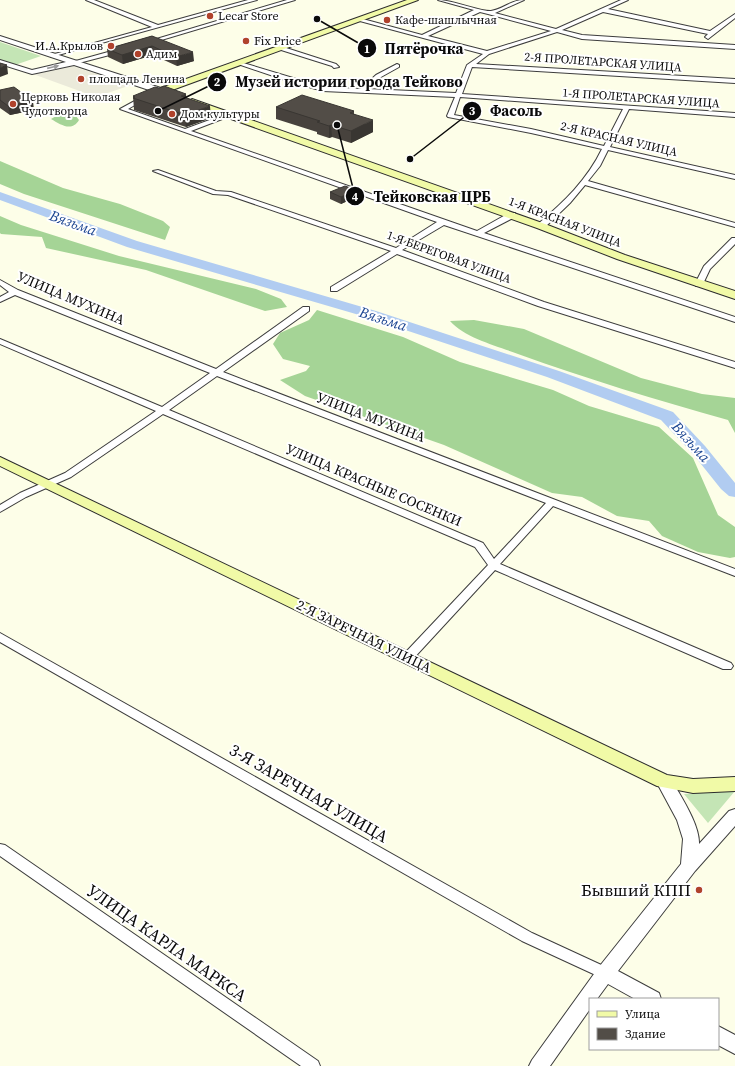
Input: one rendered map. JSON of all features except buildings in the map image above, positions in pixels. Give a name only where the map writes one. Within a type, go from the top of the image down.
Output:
[{"type":"main road","points":[[161,91],[414,0]]},
{"type":"main road","name":"1-Я КРАСНАЯ УЛИЦА","points":[[161,91],[512,215],[622,257],[698,284],[735,295]]},
{"type":"main road","name":"2-Я ЗАРЕЧНАЯ УЛИЦА","points":[[0,461],[664,781],[693,786],[735,784]]},
{"type":"street","points":[[89,0],[158,26]]},
{"type":"street","points":[[53,56],[254,0]]},
{"type":"street","points":[[137,46],[292,0]]},
{"type":"street","points":[[441,0],[582,37],[735,47]]},
{"type":"street","points":[[490,13],[521,0]]},
{"type":"street","points":[[457,95],[470,65],[487,53],[555,31],[625,0]]},
{"type":"street","points":[[424,36],[479,10]]},
{"type":"street","points":[[603,10],[712,33]]},
{"type":"street","points":[[702,45],[712,33],[735,16]]},
{"type":"street","points":[[359,20],[487,53]]},
{"type":"street","points":[[0,38],[161,91]]},
{"type":"street","points":[[280,48],[334,65],[336,67]]},
{"type":"street","points":[[0,62],[32,72],[122,50]]},
{"type":"street","name":"1-Я ПРОЛЕТАРСКАЯ УЛИЦА","points":[[238,63],[274,76],[334,90],[457,95],[735,115]]},
{"type":"street","name":"2-Я ПРОЛЕТАРСКАЯ УЛИЦА","points":[[470,65],[735,81]]},
{"type":"street","points":[[363,90],[367,84],[397,66]]},
{"type":"street","points":[[161,91],[123,109],[477,234],[735,320]]},
{"type":"street","name":"2-Я КРАСНАЯ УЛИЦА","points":[[457,95],[450,116],[531,131],[735,177]]},
{"type":"street","points":[[542,226],[568,202],[597,166],[627,107]]},
{"type":"street","points":[[184,131],[228,115]]},
{"type":"street","name":"1-Я БЕРЕГОВАЯ УЛИЦА","points":[[156,171],[216,193],[229,193],[397,251],[541,304],[735,365]]},
{"type":"street","points":[[583,182],[735,225]]},
{"type":"street","points":[[477,234],[512,215]]},
{"type":"street","points":[[334,288],[443,222]]},
{"type":"street","points":[[698,284],[707,268],[735,240]]},
{"type":"street","name":"УЛИЦА МУХИНА","points":[[0,282],[15,292],[216,372],[735,573]]},
{"type":"street","points":[[0,300],[15,292]]},
{"type":"street","points":[[0,509],[46,483],[68,475],[306,309]]},
{"type":"street","name":"УЛИЦА КРАСНЫЕ СОСЕНКИ","points":[[0,341],[479,545],[493,565]]},
{"type":"street","points":[[408,657],[552,502]]},
{"type":"street","points":[[493,565],[727,666]]},
{"type":"street","name":"3-Я ЗАРЕЧНАЯ УЛИЦА","points":[[0,637],[527,937],[605,973]]},
{"type":"street","points":[[664,781],[685,820],[690,839],[689,866]]},
{"type":"street","points":[[539,1066],[605,973],[689,866],[735,815]]},
{"type":"street","name":"УЛИЦА КАРЛА МАРКСА","points":[[0,849],[313,1066]]},
{"type":"street","points":[[605,973],[650,998]]},
{"type":"street","points":[[719,1036],[735,1045]]},
{"type":"green space","points":[[0,42],[41,56],[15,65],[0,60]]},
{"type":"green space","points":[[72,111],[79,120],[73,126],[70,127],[62,125],[51,119],[58,115]]},
{"type":"green space","points":[[0,161],[63,188],[120,204],[163,221],[170,227],[165,240],[24,194],[0,184]]},
{"type":"green space","points":[[0,216],[21,225],[119,256],[256,289],[281,299],[287,307],[265,311],[146,270],[46,248],[42,237],[1,234]]},
{"type":"green space","points":[[317,310],[403,337],[460,362],[553,390],[589,406],[659,427],[693,458],[718,515],[735,527],[735,557],[730,558],[698,552],[662,536],[649,521],[617,516],[582,497],[552,493],[444,445],[305,396],[280,380],[306,371],[310,366],[283,359],[273,344],[280,333],[309,320]]},
{"type":"green space","points":[[474,320],[524,329],[641,378],[702,394],[735,398],[735,433],[728,420],[596,381],[491,345],[464,332],[450,321]]},
{"type":"green space","points":[[735,791],[708,823],[684,794]]},
{"type":"shaded area","name":"площадь Ленина","points":[[69,65],[131,85],[96,97],[33,74]]},
{"type":"waterway","name":"Вязьма","points":[[0,196],[132,244],[371,314],[553,374],[667,416],[699,450],[727,485],[735,492]]},
{"type":"place","name":"Lecar Store","points":[[210,16]]},
{"type":"place","name":"Пятёрочка","points":[[317,19]]},
{"type":"place","name":"Кафе-шашлычная","points":[[387,20]]},
{"type":"place","name":"Fix Price","points":[[246,41]]},
{"type":"place","name":"И.А.Крылов","points":[[111,46]]},
{"type":"place","name":"Адим","points":[[138,54]]},
{"type":"place","name":"площадь Ленина","points":[[81,79]]},
{"type":"place","name":"Церковь Николая Чудотворца","points":[[13,104]]},
{"type":"place","name":"Музей истории города Тейково","points":[[158,111]]},
{"type":"place","name":"Дом культуры","points":[[172,114]]},
{"type":"place","name":"Тейковская ЦРБ","points":[[337,125]]},
{"type":"place","name":"Фасоль","points":[[410,159]]},
{"type":"place","name":"Бывший КПП","points":[[699,890]]}]
